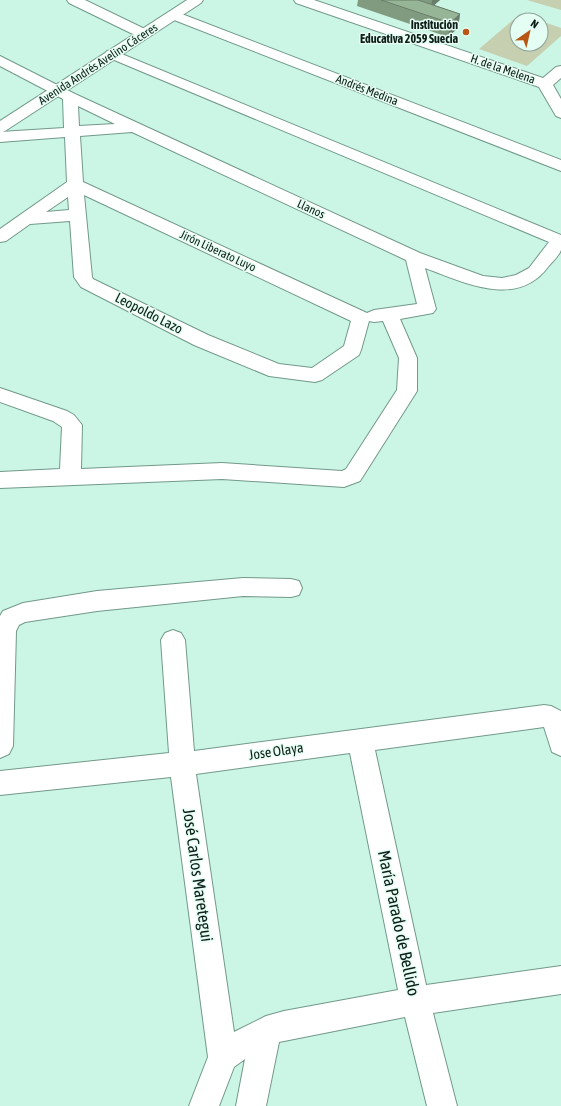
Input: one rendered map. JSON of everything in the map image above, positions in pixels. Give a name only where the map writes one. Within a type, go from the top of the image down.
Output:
[{"type":"street","points":[[74,0],[144,34]]},
{"type":"street","name":"Avenida Andrés Avelino Cáceres","points":[[0,128],[63,94],[112,54],[196,0]]},
{"type":"street","name":"H. de la Melena","points":[[301,0],[545,84]]},
{"type":"street","name":"Andrés Medina","points":[[174,14],[561,166]]},
{"type":"street","points":[[112,54],[560,241]]},
{"type":"street","name":"Llanos","points":[[0,60],[63,94],[414,257],[481,282],[502,284],[521,280],[535,272],[560,241]]},
{"type":"street","points":[[561,70],[545,84],[561,113]]},
{"type":"street","name":"Leopoldo Lazo","points":[[63,94],[71,133],[83,277],[87,282],[201,340],[276,371],[315,375],[352,350],[361,318]]},
{"type":"street","points":[[0,137],[71,133],[134,127]]},
{"type":"street","points":[[0,237],[75,184]]},
{"type":"street","name":"Jirón Liberato Luyo","points":[[75,184],[361,318]]},
{"type":"street","points":[[26,219],[78,215]]},
{"type":"street","points":[[361,318],[427,309],[414,257]]},
{"type":"street","points":[[0,480],[222,471],[344,479],[350,478],[407,391],[408,358],[389,314]]},
{"type":"street","points":[[0,395],[68,420],[72,425],[70,477]]},
{"type":"street","points":[[0,410],[54,423],[72,425]]},
{"type":"street","points":[[0,746],[4,630],[11,618],[23,613],[97,601],[243,586],[291,588]]},
{"type":"street","name":"José Carlos Maretegui","points":[[173,640],[182,764],[223,1057],[204,1106]]},
{"type":"street","name":"Jose Olaya","points":[[0,783],[182,764],[544,716],[551,717],[554,721],[561,744]]},
{"type":"street","name":"María Parado de Bellido","points":[[360,740],[415,1001],[442,1106]]},
{"type":"street","points":[[223,1057],[250,1038],[266,1031],[415,1001],[561,980]]},
{"type":"street","points":[[251,1106],[266,1031]]},
{"type":"green space","points":[[527,0],[561,0],[561,10]]},
{"type":"green space","points":[[509,23],[509,52],[543,52],[527,66],[479,49]]},
{"type":"green space","points":[[549,24],[561,28],[561,36],[549,47]]},
{"type":"building","points":[[381,0],[418,0],[460,14],[450,23]]},
{"type":"place","name":"Institución Educativa 2059 Suecia","points":[[466,32]]}]
